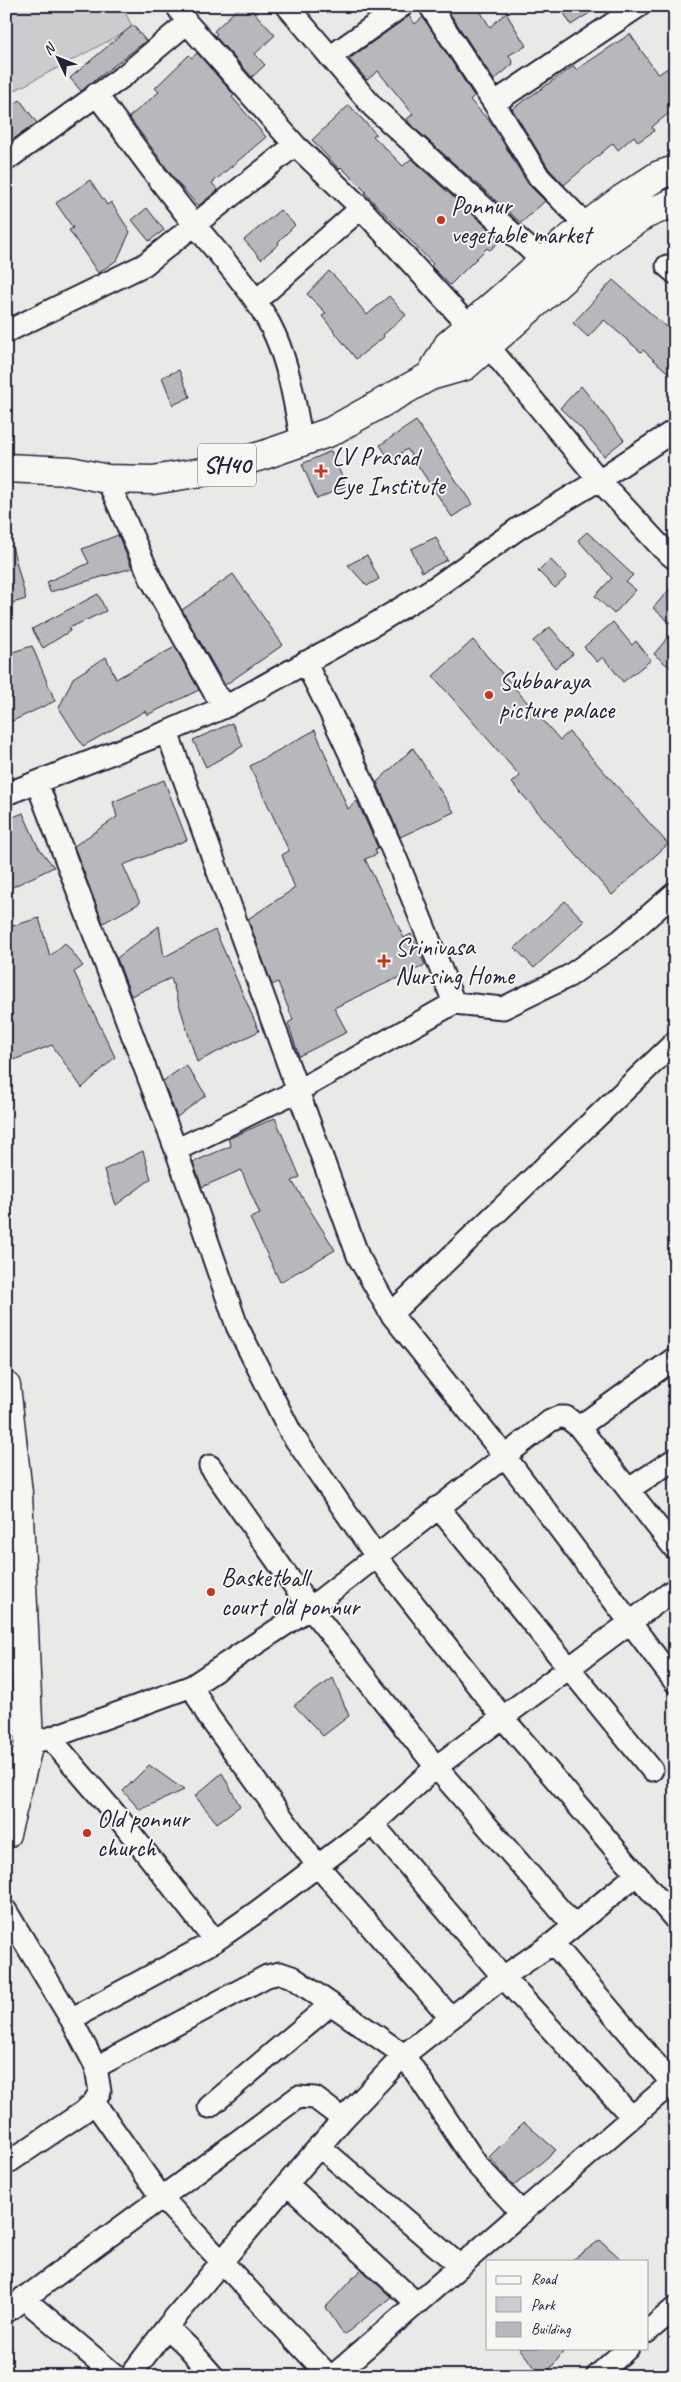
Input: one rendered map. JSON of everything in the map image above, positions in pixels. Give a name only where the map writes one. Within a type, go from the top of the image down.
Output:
[{"type":"main road","points":[[430,376],[448,345],[468,324],[586,225],[659,175],[675,170]]},
{"type":"main road","name":"SH40","points":[[6,468],[70,471],[107,478],[152,480],[208,471],[330,432],[430,376],[465,366],[489,347],[557,283],[605,242],[644,214],[675,202]]},
{"type":"main road","points":[[6,1386],[12,1495],[40,1741],[6,1834]]},
{"type":"street","points":[[287,6],[373,107],[544,262]]},
{"type":"street","points":[[330,57],[402,6]]},
{"type":"street","points":[[430,6],[494,103],[539,177],[586,225]]},
{"type":"street","points":[[494,103],[639,6]]},
{"type":"street","points":[[6,160],[125,75],[182,14],[295,145],[361,208],[468,324]]},
{"type":"street","points":[[96,94],[195,225],[228,262],[256,301],[275,335],[288,371],[302,442]]},
{"type":"street","points":[[6,332],[144,265],[295,145]]},
{"type":"street","points":[[256,301],[361,208]]},
{"type":"street","points":[[489,347],[599,480],[663,550],[675,559]]},
{"type":"street","points":[[6,794],[166,732],[227,706],[370,627],[439,585],[519,528],[599,480],[675,430]]},
{"type":"street","points":[[107,478],[150,579],[210,684],[227,706]]},
{"type":"street","points":[[305,662],[324,698],[402,871],[454,1003]]},
{"type":"street","points":[[166,732],[299,1090],[358,1256],[390,1314],[504,1455],[675,1682]]},
{"type":"street","points":[[37,783],[176,1150],[237,1326],[291,1433],[376,1556],[503,1718],[675,1919]]},
{"type":"street","points":[[176,1150],[299,1090],[454,1003],[503,1008],[569,976],[621,940],[675,893]]},
{"type":"street","points":[[390,1314],[675,1042]]},
{"type":"street","points":[[579,1427],[675,1358]]},
{"type":"street","points":[[215,1941],[117,1816],[40,1741],[192,1686],[310,1608],[504,1455],[550,1421],[559,1417],[566,1417],[579,1427],[675,1549]]},
{"type":"street","points":[[629,1489],[675,1459]]},
{"type":"street","points":[[210,1466],[310,1608],[436,1767],[574,1926]]},
{"type":"street","points":[[438,1507],[652,1770]]},
{"type":"street","points":[[71,2018],[215,1941],[258,1911],[373,1824],[436,1767],[675,1589]]},
{"type":"street","points":[[192,1686],[208,1716],[317,1865],[450,2017]]},
{"type":"street","points":[[373,1824],[503,1977],[632,2117]]},
{"type":"street","points":[[130,2376],[167,2327],[319,2146],[404,2055],[503,1977],[553,1943],[636,1875]]},
{"type":"street","points":[[6,1911],[71,2018],[96,2067],[100,2092],[94,2102],[6,2164]]},
{"type":"street","points":[[333,2376],[673,2081],[553,1943]]},
{"type":"street","points":[[96,2067],[267,1976],[280,1973],[292,1977],[404,2055],[477,2165],[522,2213]]},
{"type":"street","points":[[209,2107],[331,2004]]},
{"type":"street","points":[[6,2312],[298,2097],[315,2098],[343,2119]]},
{"type":"street","points":[[94,2102],[161,2197],[329,2376]]},
{"type":"street","points":[[319,2146],[460,2266]]},
{"type":"street","points":[[287,2184],[417,2304]]},
{"type":"street","points":[[23,2298],[116,2376]]},
{"type":"street","points":[[648,2331],[675,2308]]},
{"type":"street","points":[[167,2327],[188,2347],[213,2376]]},
{"type":"street","points":[[597,2376],[626,2350]]},
{"type":"green space","points":[[6,6],[122,6],[133,28],[6,95]]},
{"type":"building","points":[[240,6],[248,6],[275,35],[255,54],[265,65],[252,77],[215,36],[217,34],[214,31]]},
{"type":"building","points":[[445,6],[477,6],[490,27],[506,13],[526,46],[509,55],[513,64],[494,80]]},
{"type":"building","points":[[560,6],[600,6],[571,25]]},
{"type":"building","points":[[409,16],[415,24],[423,17],[474,96],[470,100],[492,124],[528,184],[545,201],[521,223],[410,124],[407,119],[413,114],[378,71],[367,80],[349,59]]},
{"type":"building","points":[[133,25],[146,41],[81,91],[70,78]]},
{"type":"building","points":[[630,34],[659,74],[675,63],[675,108],[652,127],[654,131],[638,142],[634,136],[618,150],[613,143],[564,185],[549,169],[512,109],[574,66],[576,70]]},
{"type":"building","points":[[197,53],[234,95],[232,97],[266,137],[212,183],[218,190],[198,206],[177,182],[129,117],[159,92],[155,88],[189,55],[192,58]]},
{"type":"building","points":[[20,100],[37,123],[6,144],[6,110]]},
{"type":"building","points":[[349,105],[376,134],[373,136],[403,166],[411,159],[501,240],[490,250],[487,248],[450,285],[366,192],[341,167],[339,169],[312,140]]},
{"type":"building","points":[[90,180],[107,205],[111,202],[130,232],[117,260],[98,273],[69,230],[73,228],[56,203]]},
{"type":"building","points":[[147,208],[164,230],[149,241],[132,220]]},
{"type":"building","points":[[280,210],[295,225],[278,242],[279,244],[261,259],[244,240]]},
{"type":"building","points":[[329,271],[345,287],[367,315],[389,296],[406,315],[383,335],[384,337],[356,359],[322,316],[326,313],[307,294]]},
{"type":"building","points":[[613,280],[675,335],[675,379],[643,350],[641,352],[604,320],[588,337],[573,323]]},
{"type":"building","points":[[179,370],[190,397],[173,405],[162,377]]},
{"type":"building","points":[[581,386],[624,440],[604,456],[581,428],[560,408]]},
{"type":"building","points":[[416,421],[472,504],[452,517],[407,449],[390,460],[380,445]]},
{"type":"building","points":[[331,451],[346,486],[317,499],[302,464]]},
{"type":"building","points":[[587,532],[633,575],[626,582],[636,590],[614,614],[595,596],[612,578],[578,540]]},
{"type":"building","points":[[118,535],[132,568],[50,592],[47,582],[89,563],[82,549]]},
{"type":"building","points":[[436,537],[447,560],[422,572],[411,549]]},
{"type":"building","points":[[6,546],[12,546],[26,599],[6,605]]},
{"type":"building","points":[[367,555],[379,579],[367,586],[348,565]]},
{"type":"building","points":[[550,559],[567,577],[555,588],[538,571]]},
{"type":"building","points":[[233,574],[283,645],[225,685],[182,610]]},
{"type":"building","points":[[675,583],[675,627],[653,608]]},
{"type":"building","points":[[98,594],[106,611],[69,628],[70,631],[43,648],[32,629]]},
{"type":"building","points":[[613,622],[632,645],[636,641],[651,660],[623,682],[603,657],[597,662],[584,647]]},
{"type":"building","points":[[550,627],[573,654],[555,668],[533,641]]},
{"type":"building","points":[[675,629],[675,672],[654,654]]},
{"type":"building","points":[[473,640],[560,740],[569,732],[668,844],[612,895],[512,783],[520,776],[433,676]]},
{"type":"building","points":[[32,646],[55,701],[6,724],[6,654]]},
{"type":"building","points":[[175,647],[199,690],[147,715],[145,711],[83,746],[59,708],[73,678],[106,657],[116,679]]},
{"type":"building","points":[[232,723],[243,746],[206,767],[193,740]]},
{"type":"building","points":[[315,730],[348,809],[357,801],[378,848],[375,849],[377,854],[365,859],[404,938],[411,934],[425,965],[334,1008],[347,1032],[299,1056],[288,1023],[293,1020],[278,982],[272,985],[248,919],[295,888],[282,855],[289,851],[250,766]]},
{"type":"building","points":[[413,748],[454,812],[400,837],[377,782]]},
{"type":"building","points":[[164,780],[187,840],[123,865],[140,903],[103,923],[74,846],[117,817],[113,802]]},
{"type":"building","points":[[23,813],[38,847],[54,867],[6,890],[6,820]]},
{"type":"building","points":[[565,901],[584,921],[534,968],[515,948]]},
{"type":"building","points":[[39,918],[50,956],[65,943],[83,966],[74,972],[115,1057],[82,1088],[52,1045],[6,1063],[6,928]]},
{"type":"building","points":[[159,926],[164,957],[215,930],[259,1031],[197,1062],[171,978],[131,996],[117,958]]},
{"type":"building","points":[[186,1065],[206,1095],[177,1117],[163,1081]]},
{"type":"building","points":[[275,1118],[300,1177],[292,1181],[335,1250],[280,1282],[250,1218],[260,1214],[241,1170],[202,1187],[193,1162],[231,1146],[228,1139]]},
{"type":"building","points":[[143,1151],[151,1179],[116,1205],[104,1170]]},
{"type":"building","points":[[333,1678],[349,1716],[323,1736],[294,1705]]},
{"type":"building","points":[[149,1765],[184,1790],[140,1810],[123,1791]]},
{"type":"building","points":[[222,1773],[240,1806],[217,1823],[195,1796]]},
{"type":"building","points":[[524,2122],[556,2150],[514,2186],[489,2157]]},
{"type":"building","points":[[600,2240],[622,2260],[572,2260]]},
{"type":"building","points":[[361,2269],[391,2297],[344,2335],[326,2307]]},
{"type":"building","points":[[521,2350],[564,2350],[545,2376],[542,2376]]},
{"type":"place","name":"Ponnur vegetable market","points":[[441,220]]},
{"type":"place","name":"LV Prasad Eye Institute","points":[[321,471]]},
{"type":"place","name":"Subbaraya picture palace","points":[[489,695]]},
{"type":"place","name":"Srinivasa Nursing Home","points":[[384,961]]},
{"type":"place","name":"Basketball court old ponnur","points":[[211,1592]]},
{"type":"place","name":"Old ponnur church","points":[[87,1833]]}]
